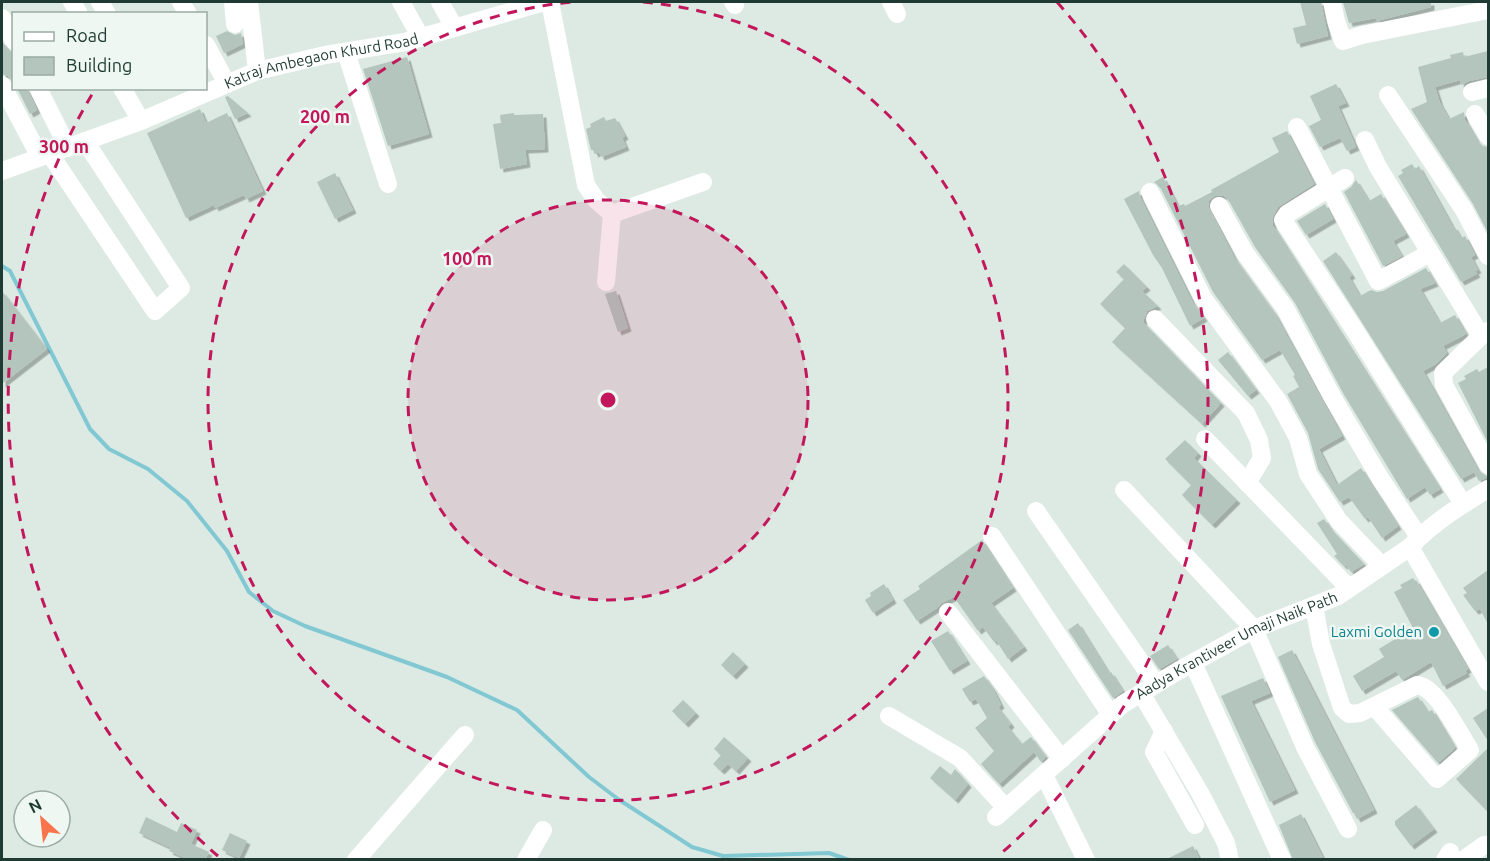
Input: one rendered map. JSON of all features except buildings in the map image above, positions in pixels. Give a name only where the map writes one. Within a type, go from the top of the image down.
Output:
[{"type":"street","points":[[233,2],[235,24]]},
{"type":"street","points":[[249,2],[257,71]]},
{"type":"street","points":[[401,2],[421,38]]},
{"type":"street","points":[[440,2],[454,27]]},
{"type":"street","name":"Katraj Ambegaon Khurd Road","points":[[2,171],[141,121],[257,71],[405,42],[544,2]]},
{"type":"street","points":[[550,2],[586,185],[596,200],[612,214]]},
{"type":"street","points":[[1332,2],[1344,41],[1362,35],[1488,10]]},
{"type":"street","points":[[2,18],[12,37]]},
{"type":"street","points":[[207,47],[227,84]]},
{"type":"street","points":[[346,52],[388,184]]},
{"type":"street","points":[[2,85],[45,156],[155,311],[181,288],[39,90]]},
{"type":"street","points":[[123,90],[141,121]]},
{"type":"street","points":[[1388,95],[1464,210],[1488,256]]},
{"type":"street","points":[[1475,114],[1488,136]]},
{"type":"street","points":[[1297,127],[1377,281],[1430,253]]},
{"type":"street","points":[[1365,140],[1378,167],[1430,253],[1485,334],[1443,374],[1444,386],[1488,465]]},
{"type":"street","points":[[1345,178],[1287,214],[1283,220],[1463,504]]},
{"type":"street","points":[[612,214],[703,182]]},
{"type":"street","points":[[1150,192],[1203,298],[1278,401],[1298,438],[1308,474],[1339,521],[1382,566]]},
{"type":"street","points":[[1219,206],[1245,253],[1285,308],[1415,542],[1488,682]]},
{"type":"street","points":[[606,282],[612,214]]},
{"type":"street","points":[[1155,319],[1246,413],[1259,441],[1262,458],[1247,483]]},
{"type":"street","points":[[1205,439],[1349,588]]},
{"type":"street","name":"Aadya Krantiveer Umaji Naik Path","points":[[889,716],[960,758],[1001,813],[1123,704],[1254,629],[1338,596],[1415,542],[1463,504],[1488,489]]},
{"type":"street","points":[[1124,490],[1254,629],[1305,747],[1348,829]]},
{"type":"street","points":[[1035,511],[1149,689],[1164,731],[1226,843],[1230,860]]},
{"type":"street","points":[[992,536],[1111,716]]},
{"type":"street","points":[[1314,606],[1321,644],[1342,708],[1349,714],[1360,713],[1374,706],[1417,685],[1424,686],[1434,694],[1470,750],[1437,779],[1374,706]]},
{"type":"street","points":[[948,612],[1062,759]]},
{"type":"street","points":[[1193,663],[1282,860]]},
{"type":"street","points":[[1164,731],[1154,752],[1195,825]]},
{"type":"street","points":[[356,860],[465,735]]},
{"type":"street","points":[[1044,775],[1086,860]]},
{"type":"street","points":[[526,860],[543,830]]},
{"type":"street","points":[[1452,857],[1488,845]]},
{"type":"waterway","points":[[2,266],[10,271],[90,429],[109,449],[148,469],[187,501],[227,551],[249,592],[273,611],[305,626],[447,677],[517,710],[589,777],[618,799],[692,847],[723,856],[829,853],[849,860]]},
{"type":"place","name":"Laxmi Golden","points":[[1434,632]]}]
